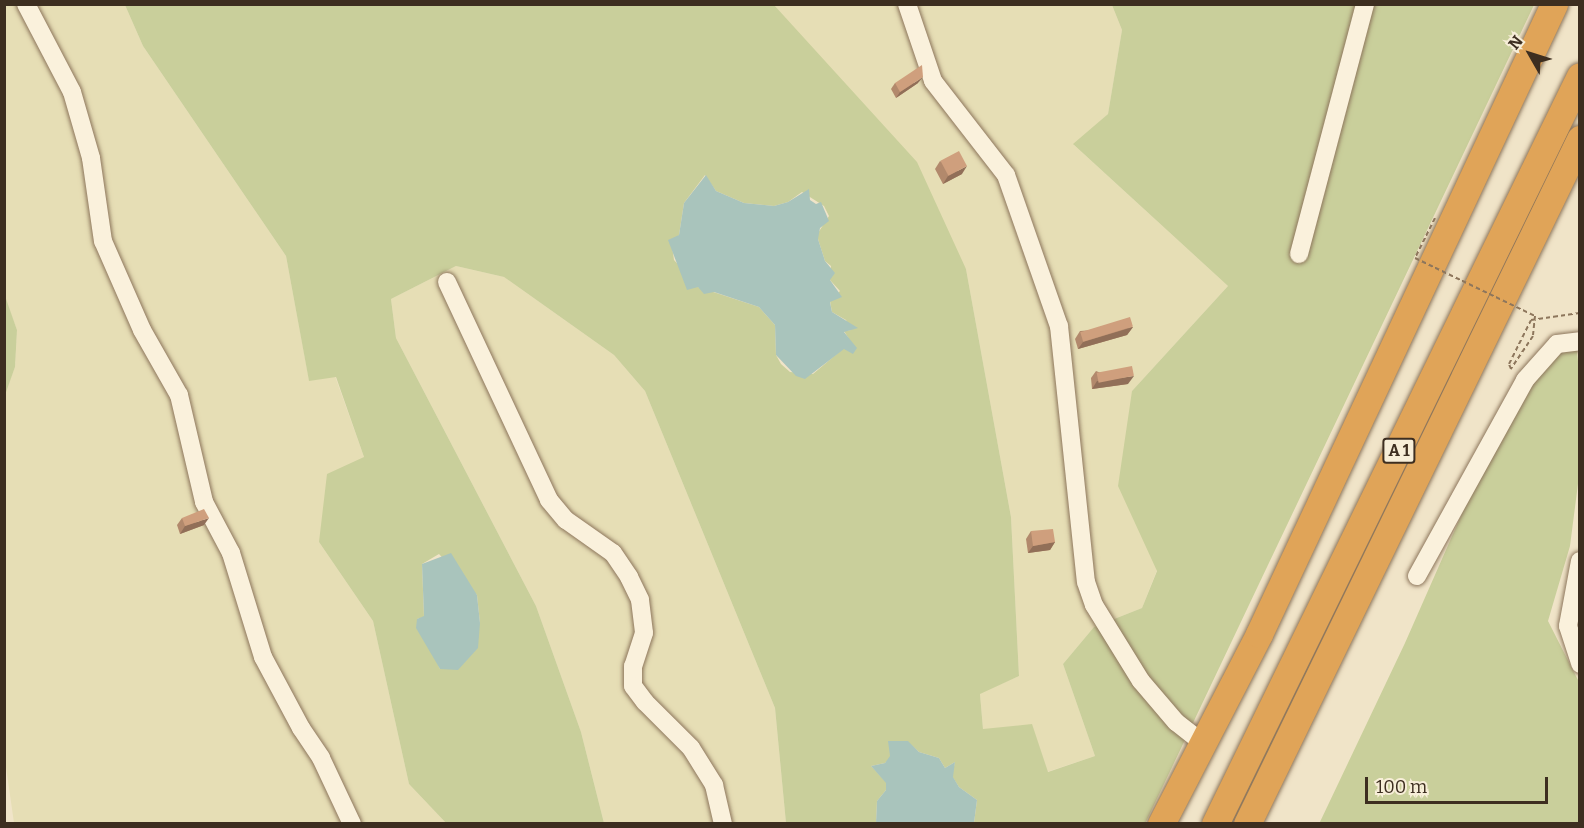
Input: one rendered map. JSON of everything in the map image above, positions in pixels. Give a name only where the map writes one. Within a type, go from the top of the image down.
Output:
[{"type":"highway","points":[[1161,824],[1259,634],[1554,4]]},
{"type":"highway","points":[[1180,824],[1271,645],[1570,4]]},
{"type":"highway","name":"A 1","points":[[1215,824],[1580,76]]},
{"type":"highway","name":"A 1","points":[[1247,824],[1580,139]]},
{"type":"street","points":[[26,4],[72,92],[91,158],[103,241],[142,330],[179,395],[204,502],[231,553],[263,657],[301,728],[321,758],[352,824]]},
{"type":"street","points":[[907,4],[933,81],[1006,175],[1059,326],[1086,582],[1094,605],[1141,681],[1176,722],[1202,742]]},
{"type":"street","points":[[1299,254],[1365,4]]},
{"type":"street","points":[[447,282],[549,500],[566,520],[613,553],[629,577],[640,600],[644,633],[633,666],[633,686],[645,702],[691,748],[714,786],[723,824]]},
{"type":"street","points":[[1417,576],[1525,380],[1557,345],[1580,341]]},
{"type":"street","points":[[1580,561],[1568,626],[1580,664]]},
{"type":"path","points":[[1435,218],[1415,258],[1535,316],[1533,336],[1511,369],[1509,364],[1531,320],[1580,313]]},
{"type":"shaded area","points":[[5,5],[125,5],[143,46],[286,256],[309,380],[335,376],[364,457],[319,542],[373,621],[409,784],[446,823],[14,823],[4,753],[4,395],[15,367],[17,330],[4,296]]},
{"type":"shaded area","points":[[774,5],[1112,5],[1122,30],[1108,114],[1074,145],[1228,286],[1132,391],[1157,570],[1142,608],[1094,627],[1063,664],[1095,756],[1047,772],[983,729],[980,693],[1019,676],[1011,517],[966,269]]},
{"type":"shaded area","points":[[456,266],[504,277],[614,355],[645,391],[775,708],[786,823],[604,823],[581,732],[536,606],[396,338],[391,299]]},
{"type":"green space","points":[[125,5],[774,5],[917,162],[966,269],[1011,517],[1019,676],[980,694],[983,729],[1032,724],[1048,772],[1095,756],[1063,664],[1094,627],[1142,608],[1157,571],[1118,486],[1132,391],[1228,286],[1073,144],[1108,114],[1122,30],[1112,5],[1534,5],[1145,824],[974,823],[977,800],[959,787],[952,776],[955,762],[945,768],[939,758],[919,752],[908,742],[885,763],[871,766],[886,782],[886,790],[877,801],[876,823],[786,823],[775,708],[645,391],[614,355],[504,277],[456,266],[391,299],[396,338],[536,606],[581,732],[604,823],[446,823],[409,784],[373,621],[319,542],[327,474],[364,457],[336,377],[309,381],[286,256],[143,46]],"holes":[[[705,175],[716,191],[744,203],[774,206],[788,202],[802,192],[824,206],[829,216],[818,233],[818,239],[825,261],[831,266],[830,280],[840,291],[830,301],[832,312],[846,320],[851,330],[844,331],[851,342],[813,374],[790,372],[781,364],[776,355],[775,325],[759,307],[698,287],[674,260],[672,246],[679,235],[684,203]],[[439,554],[477,595],[480,623],[440,669],[417,619],[424,617],[422,564]]]},
{"type":"green space","points":[[5,296],[17,330],[15,367],[5,395]]},
{"type":"green space","points":[[1575,334],[1580,379],[1579,476],[1570,546],[1548,621],[1579,682],[1579,823],[1319,824],[1405,643],[1527,366]]},
{"type":"water","points":[[706,175],[716,191],[744,203],[774,206],[788,202],[809,189],[810,200],[816,204],[821,202],[829,221],[820,228],[818,239],[825,261],[835,273],[830,280],[842,297],[830,302],[832,312],[858,328],[844,332],[857,348],[853,354],[844,349],[805,379],[796,376],[776,355],[775,325],[759,307],[714,292],[704,294],[698,287],[687,290],[668,240],[679,235],[684,203]]},
{"type":"water","points":[[451,553],[477,595],[480,623],[478,648],[458,670],[440,669],[416,628],[417,619],[424,616],[422,564]]},
{"type":"water","points":[[888,741],[908,741],[919,752],[939,758],[945,768],[955,762],[953,777],[959,787],[977,800],[974,823],[876,823],[877,801],[886,790],[886,783],[871,766],[885,763],[890,756]]},
{"type":"building","points":[[922,65],[923,77],[900,92],[895,83]]},
{"type":"building","points":[[959,151],[967,166],[948,176],[940,161]]},
{"type":"building","points":[[1130,317],[1133,327],[1083,342],[1080,332]]},
{"type":"building","points":[[1132,366],[1134,376],[1099,383],[1097,373]]},
{"type":"building","points":[[204,509],[209,518],[185,526],[182,518]]},
{"type":"building","points":[[1053,529],[1055,542],[1033,546],[1031,531]]}]
